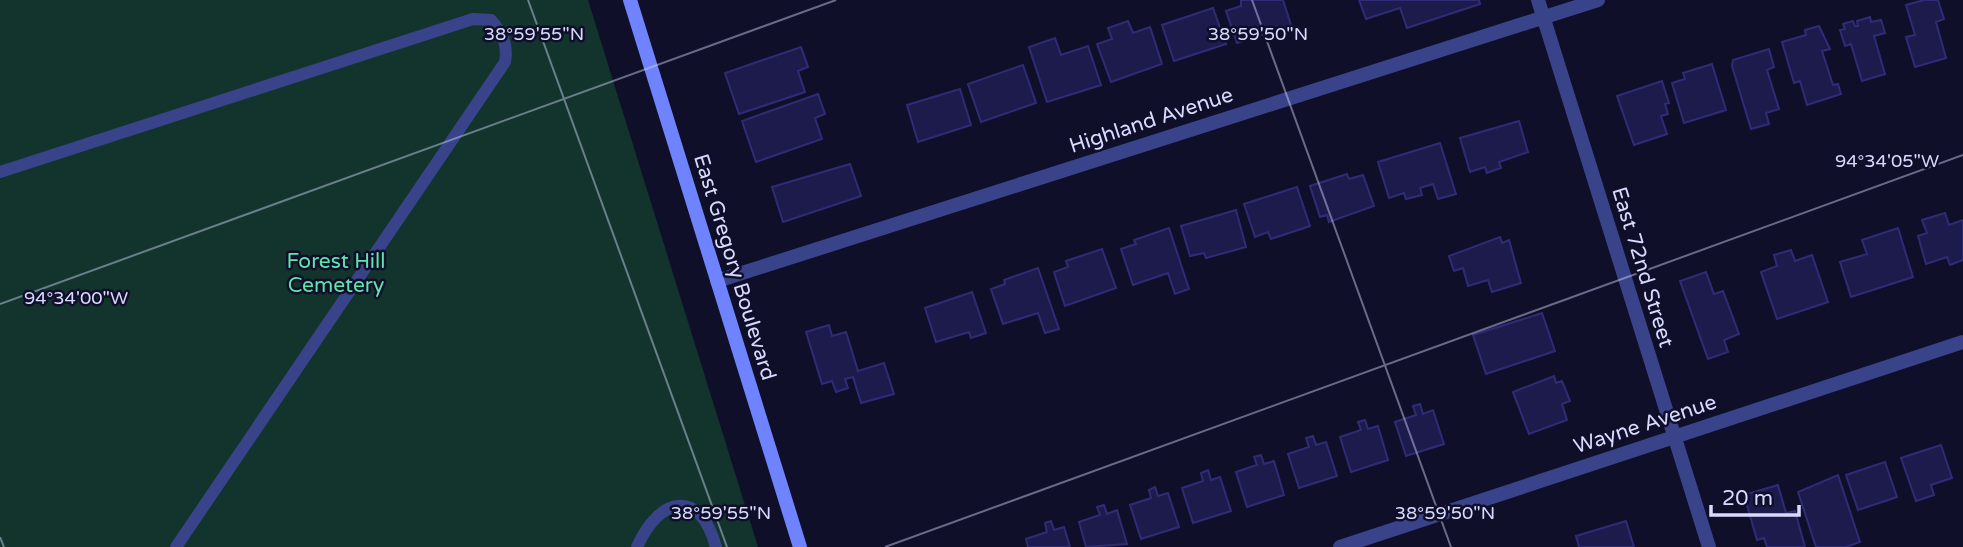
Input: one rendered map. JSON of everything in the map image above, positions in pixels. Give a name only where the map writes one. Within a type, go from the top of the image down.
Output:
[{"type":"main road","name":"East Gregory Boulevard","points":[[630,0],[800,547]]},
{"type":"street","name":"East 72nd Street","points":[[1538,0],[1709,547]]},
{"type":"street","name":"Highland Avenue","points":[[717,281],[1598,0]]},
{"type":"street","name":"Wayne Avenue","points":[[1340,547],[1963,342]]},
{"type":"lane","points":[[0,172],[473,19],[491,20],[502,32],[507,50],[505,62],[176,547]]},
{"type":"lane","points":[[637,547],[654,517],[682,504],[698,510],[711,527],[716,547]]},
{"type":"green space","name":"Forest Hill Cemetery","points":[[0,0],[588,0],[758,547],[0,547]]},
{"type":"building","points":[[1241,0],[1283,0],[1291,25],[1237,43],[1226,11],[1241,6]]},
{"type":"building","points":[[1359,0],[1479,0],[1480,4],[1407,28],[1400,8],[1366,19]]},
{"type":"building","points":[[1924,0],[1938,0],[1944,19],[1936,22],[1946,58],[1915,67],[1906,37],[1915,35],[1906,5]]},
{"type":"building","points":[[1213,8],[1226,44],[1174,61],[1162,25]]},
{"type":"building","points":[[1870,17],[1871,22],[1881,20],[1885,33],[1874,36],[1885,74],[1862,81],[1851,44],[1845,46],[1840,30],[1845,29],[1843,24],[1853,21],[1855,26],[1858,26],[1857,21]]},
{"type":"building","points":[[1128,21],[1133,33],[1150,27],[1162,64],[1111,82],[1097,44],[1112,39],[1108,28]]},
{"type":"building","points":[[1819,26],[1830,49],[1822,51],[1833,85],[1838,84],[1841,94],[1807,105],[1800,81],[1794,83],[1782,42],[1806,35],[1805,30]]},
{"type":"building","points":[[1055,38],[1061,55],[1088,46],[1101,85],[1047,102],[1029,47]]},
{"type":"building","points":[[801,47],[808,67],[798,71],[805,92],[739,114],[725,73]]},
{"type":"building","points":[[1769,49],[1774,67],[1767,70],[1779,109],[1766,113],[1769,124],[1751,129],[1732,66],[1733,60]]},
{"type":"building","points":[[1712,64],[1726,110],[1684,123],[1672,83],[1685,79],[1683,73]]},
{"type":"building","points":[[1023,65],[1036,103],[981,122],[968,84]]},
{"type":"building","points":[[1662,81],[1669,103],[1665,104],[1668,114],[1661,116],[1667,134],[1634,145],[1617,96]]},
{"type":"building","points":[[960,89],[971,125],[918,142],[907,105]]},
{"type":"building","points":[[818,94],[825,114],[815,118],[822,139],[756,162],[742,121]]},
{"type":"building","points":[[1519,121],[1528,152],[1499,162],[1501,168],[1487,173],[1485,167],[1470,172],[1460,138]]},
{"type":"building","points":[[1440,143],[1456,194],[1438,199],[1433,184],[1420,188],[1422,195],[1406,199],[1404,193],[1389,198],[1378,162]]},
{"type":"building","points":[[850,164],[861,196],[783,222],[772,187]]},
{"type":"building","points":[[1347,174],[1349,179],[1363,175],[1374,206],[1329,222],[1327,215],[1320,217],[1310,186]]},
{"type":"building","points":[[1297,187],[1310,226],[1271,239],[1268,232],[1255,237],[1244,204]]},
{"type":"building","points":[[1236,210],[1246,247],[1206,258],[1204,253],[1190,256],[1181,226]]},
{"type":"building","points":[[1945,213],[1949,225],[1963,220],[1963,260],[1950,265],[1947,257],[1926,264],[1918,236],[1927,233],[1922,220]]},
{"type":"building","points":[[1169,228],[1189,289],[1175,294],[1168,273],[1133,285],[1121,249],[1136,244],[1134,240]]},
{"type":"building","points":[[1898,228],[1913,277],[1851,297],[1840,262],[1867,254],[1862,240]]},
{"type":"building","points":[[1500,237],[1502,243],[1509,240],[1521,283],[1492,292],[1488,280],[1468,286],[1463,268],[1454,271],[1449,256]]},
{"type":"building","points":[[1102,249],[1116,288],[1065,306],[1054,272],[1068,267],[1066,261]]},
{"type":"building","points":[[1791,250],[1795,261],[1812,255],[1828,302],[1777,319],[1761,272],[1777,266],[1774,255]]},
{"type":"building","points":[[1038,268],[1059,329],[1045,333],[1038,313],[1003,324],[991,289],[1005,284],[1004,280]]},
{"type":"building","points":[[1706,272],[1714,294],[1723,291],[1739,334],[1724,340],[1728,352],[1708,359],[1680,281]]},
{"type":"building","points":[[972,292],[986,333],[971,338],[969,332],[936,342],[925,308]]},
{"type":"building","points":[[1542,313],[1555,351],[1486,374],[1473,335]]},
{"type":"building","points":[[829,325],[832,336],[846,332],[858,371],[884,363],[894,394],[861,403],[853,377],[845,379],[848,388],[836,392],[832,381],[822,384],[806,332]]},
{"type":"building","points":[[1554,376],[1556,383],[1562,381],[1570,401],[1562,404],[1567,420],[1529,434],[1513,392]]},
{"type":"building","points":[[1420,404],[1423,414],[1433,410],[1444,444],[1406,456],[1395,422],[1416,415],[1413,406]]},
{"type":"building","points":[[1365,420],[1368,429],[1378,426],[1388,460],[1351,472],[1340,437],[1361,430],[1358,422]]},
{"type":"building","points":[[1313,436],[1316,445],[1326,442],[1337,476],[1299,488],[1288,454],[1309,447],[1306,438]]},
{"type":"building","points":[[1941,445],[1952,478],[1931,485],[1934,495],[1916,501],[1901,458]]},
{"type":"building","points":[[1261,455],[1264,464],[1274,461],[1284,495],[1247,507],[1236,472],[1257,465],[1254,457]]},
{"type":"building","points":[[1885,462],[1897,497],[1858,510],[1846,475]]},
{"type":"building","points":[[1208,470],[1211,480],[1220,477],[1231,511],[1193,523],[1182,488],[1203,481],[1201,473]]},
{"type":"building","points":[[1838,475],[1860,542],[1846,547],[1816,547],[1798,492]]},
{"type":"building","points":[[1778,485],[1786,513],[1795,511],[1805,547],[1767,547],[1764,538],[1757,540],[1744,495]]},
{"type":"building","points":[[1155,487],[1158,496],[1168,493],[1179,527],[1141,539],[1130,505],[1151,498],[1149,490]]},
{"type":"building","points":[[1104,505],[1107,514],[1117,510],[1127,544],[1086,547],[1079,522],[1100,515],[1097,507]]},
{"type":"building","points":[[1051,521],[1054,530],[1064,527],[1070,547],[1028,547],[1026,539],[1047,532],[1045,523]]},
{"type":"building","points":[[1626,521],[1634,547],[1579,547],[1576,536]]}]
